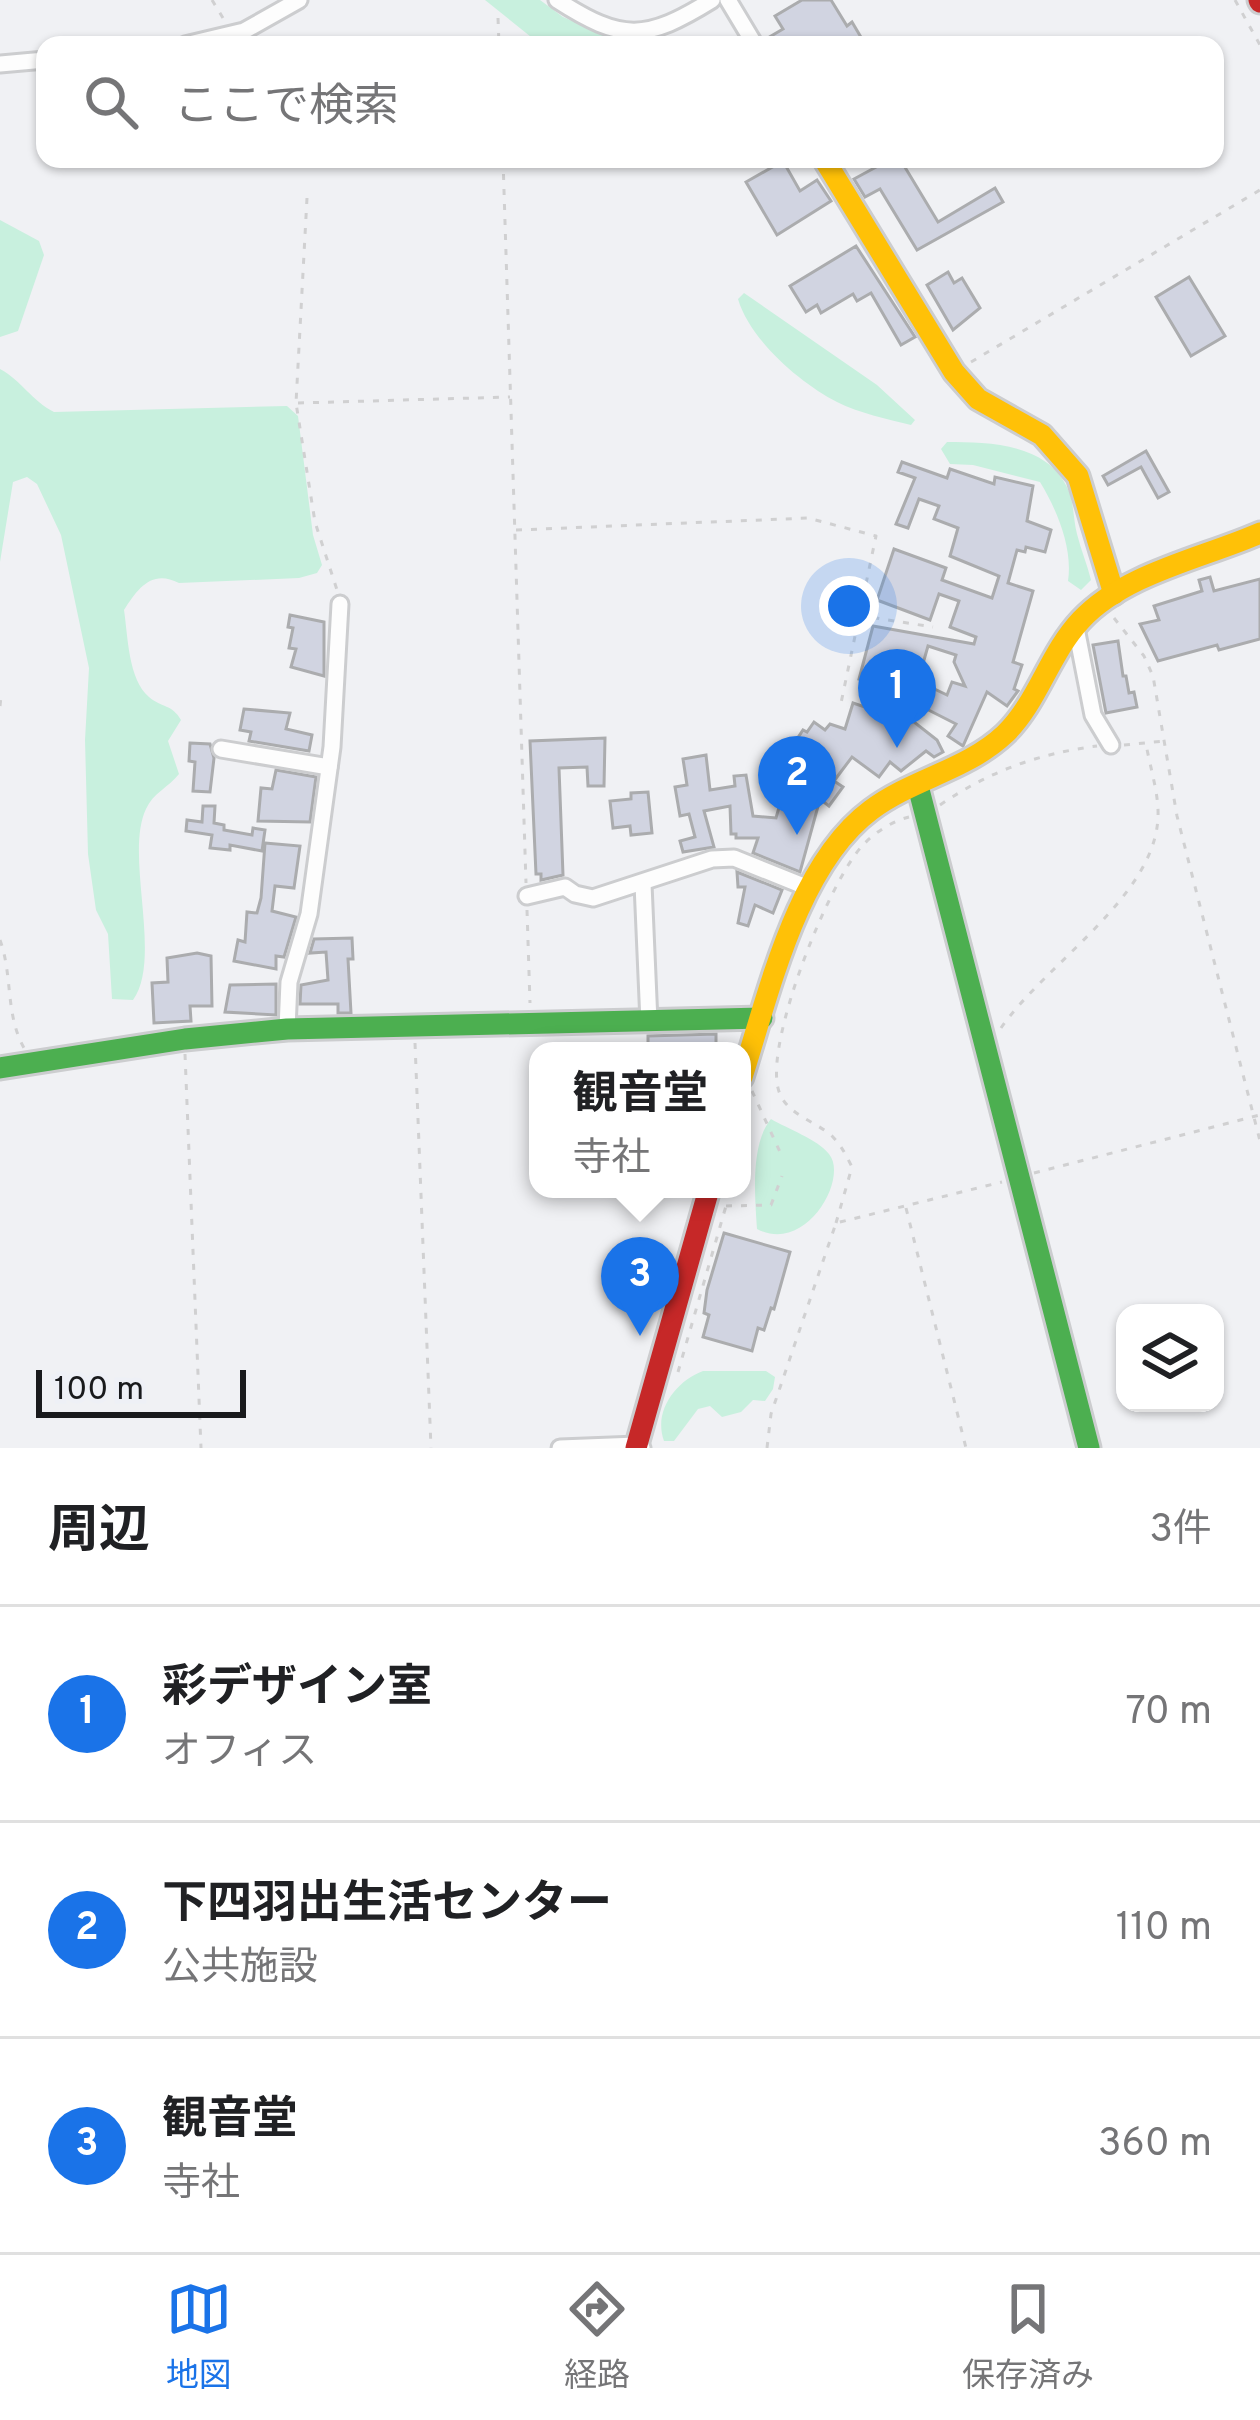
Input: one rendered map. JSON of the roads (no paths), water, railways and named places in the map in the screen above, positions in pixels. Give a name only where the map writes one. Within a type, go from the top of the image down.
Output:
[{"type":"street","points":[[228,36],[299,0]]},
{"type":"street","points":[[557,0],[621,33],[657,28],[712,0]]},
{"type":"street","points":[[728,0],[750,36]]},
{"type":"street","points":[[0,64],[36,61]]},
{"type":"street","points":[[829,168],[954,372],[978,399],[1042,435],[1078,476],[1111,597]]},
{"type":"street","points":[[751,1051],[822,862],[844,834],[870,810],[974,758],[1004,734],[1024,712],[1076,628],[1111,597],[1260,533]]},
{"type":"street","points":[[287,1029],[289,982],[309,914],[329,767],[340,604]]},
{"type":"street","points":[[1076,628],[1093,715],[1111,746]]},
{"type":"street","points":[[220,749],[329,767]]},
{"type":"street","points":[[918,786],[1089,1448]]},
{"type":"street","points":[[526,896],[565,887],[593,898],[712,859],[734,858],[811,889]]},
{"type":"street","points":[[643,884],[649,1022]]},
{"type":"street","points":[[0,1068],[185,1039],[287,1029],[762,1018]]},
{"type":"street","points":[[560,1448],[638,1447],[707,1198]]},
{"type":"place","name":"彩デザイン室","points":[[897,748]]},
{"type":"place","name":"下四羽出生活センター","points":[[797,835]]},
{"type":"place","name":"観音堂","points":[[640,1336]]}]
